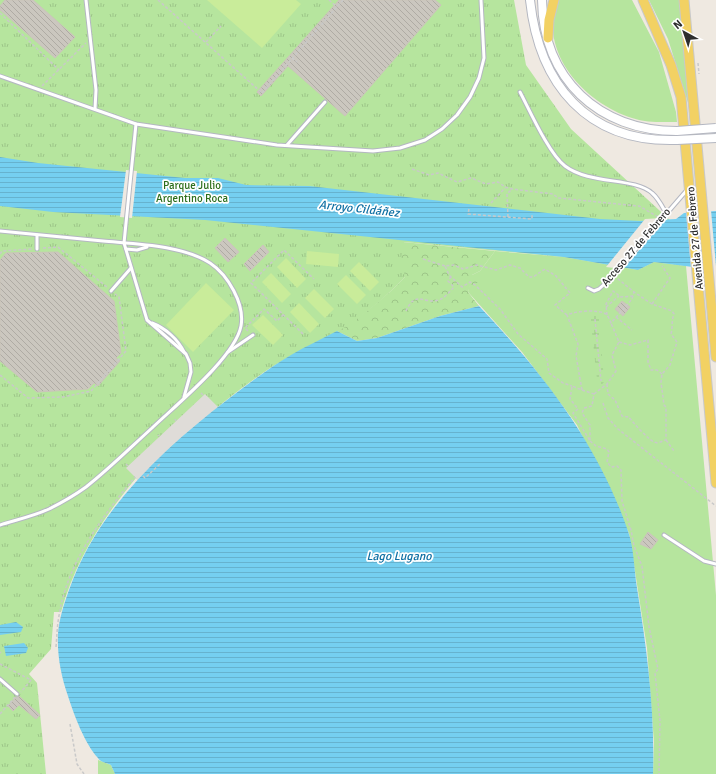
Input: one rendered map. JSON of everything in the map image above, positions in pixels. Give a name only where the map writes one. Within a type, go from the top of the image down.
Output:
[{"type":"main road","points":[[530,0],[535,31],[543,58],[556,83],[574,104],[598,122],[632,136],[647,140],[716,138]]},
{"type":"main road","points":[[542,0],[548,38],[565,76],[581,96],[592,105],[614,119],[636,127],[660,131],[716,128]]},
{"type":"main road","points":[[548,38],[549,20],[554,0]]},
{"type":"main road","name":"Avenida 27 de Febrero","points":[[684,0],[716,357]]},
{"type":"main road","name":"Avenida 27 de Febrero","points":[[643,3],[672,65],[681,98],[716,483]]},
{"type":"lane","points":[[86,0],[96,90],[95,109]]},
{"type":"lane","points":[[0,76],[136,124],[287,145],[374,151],[400,148],[425,140],[442,129],[457,115],[470,97],[479,78],[484,58],[481,0]]},
{"type":"lane","points":[[520,92],[553,151],[563,165],[576,173],[591,178],[639,186],[651,191],[666,212]]},
{"type":"lane","points":[[287,145],[325,102]]},
{"type":"lane","points":[[136,124],[124,243],[147,320],[186,354],[190,363],[191,372],[183,398]]},
{"type":"lane","name":"Acceso 27 de Febrero","points":[[588,288],[594,291],[599,289],[690,186],[700,181]]},
{"type":"lane","points":[[0,231],[149,246],[194,255],[211,264],[230,284],[242,309],[241,326],[235,342],[217,365],[85,487],[49,509],[0,525]]},
{"type":"lane","points":[[37,234],[37,248]]},
{"type":"lane","points":[[126,249],[137,250],[149,246]]},
{"type":"lane","points":[[111,291],[131,268]]},
{"type":"lane","points":[[225,354],[253,335]]},
{"type":"lane","points":[[664,535],[704,561],[716,564]]},
{"type":"lane","points":[[0,679],[17,694]]},
{"type":"path","points":[[158,0],[262,92],[343,0]]},
{"type":"path","points":[[329,0],[337,7]]},
{"type":"path","points":[[0,13],[59,70]]},
{"type":"path","points":[[206,42],[221,26]]},
{"type":"path","points":[[38,90],[90,39]]},
{"type":"path","points":[[292,58],[297,62]]},
{"type":"path","points":[[412,169],[429,174],[438,174],[457,182],[471,178],[486,184],[498,182],[505,187],[512,189],[552,194],[558,198],[639,206],[661,219]]},
{"type":"path","points":[[492,203],[505,187]]},
{"type":"path","points":[[508,217],[507,194],[512,189]]},
{"type":"path","points":[[469,209],[468,214],[532,219],[532,216]]},
{"type":"path","points":[[0,254],[2,251],[58,247],[119,297],[126,352],[91,391],[63,396],[28,398],[0,375]]},
{"type":"path","points":[[303,334],[251,282],[284,250],[314,279]]},
{"type":"path","points":[[423,259],[445,266],[454,265],[463,269],[477,265],[496,270],[510,265],[520,268],[529,277],[533,277],[545,269],[556,276],[570,293],[555,305],[567,315],[578,344],[576,356],[582,390]]},
{"type":"path","points":[[445,266],[451,277],[462,287],[470,282],[500,309],[518,334],[547,359],[549,373],[563,383],[594,394]]},
{"type":"path","points":[[652,304],[670,278],[662,266]]},
{"type":"path","points":[[614,273],[634,292],[652,304],[672,311],[674,314],[670,324],[672,329],[671,334],[677,342],[670,365],[662,374],[662,391],[664,405],[666,406],[666,440],[674,451]]},
{"type":"path","points":[[406,311],[410,303],[415,299],[439,300],[446,296],[454,287],[448,281],[451,277]]},
{"type":"path","points":[[619,342],[607,315],[606,307],[613,290],[620,298],[633,296]]},
{"type":"path","points":[[611,323],[633,296],[634,292]]},
{"type":"path","points":[[606,307],[619,296]]},
{"type":"path","points":[[253,335],[245,328],[264,309],[277,321],[284,314]]},
{"type":"path","points":[[567,315],[580,311],[597,311],[607,315]]},
{"type":"path","points":[[616,317],[632,330]]},
{"type":"path","points":[[595,319],[601,381]]},
{"type":"path","points":[[619,342],[630,345],[648,340],[648,362],[651,370],[657,370],[662,374]]},
{"type":"path","points":[[619,342],[612,355],[616,371],[607,384],[594,394],[592,406],[578,409],[573,413],[590,441],[596,446],[608,449],[609,452],[607,462],[611,467],[617,466],[621,470],[622,501],[631,530],[634,546],[642,566],[649,627],[658,662],[658,669],[655,673],[660,721],[659,774]]},
{"type":"path","points":[[607,384],[608,394],[615,400],[622,416],[629,417],[633,425],[647,434],[653,442],[659,443],[666,440]]},
{"type":"path","points":[[572,386],[570,399],[578,409]]},
{"type":"path","points":[[603,403],[608,418],[618,429],[716,506]]},
{"type":"path","points":[[584,408],[582,413],[590,425],[590,441]]},
{"type":"path","points":[[142,476],[145,478],[160,464]]},
{"type":"path","points":[[56,646],[59,615],[71,572],[86,545],[107,513],[135,477]]},
{"type":"path","points":[[0,664],[31,680],[0,714]]},
{"type":"path","points":[[70,724],[77,764],[84,774]]},
{"type":"green space","name":"Parque Julio Argentino Roca","points":[[0,0],[514,0],[526,65],[571,129],[672,222],[686,266],[654,262],[638,270],[564,257],[404,242],[401,259],[405,277],[373,307],[337,332],[278,363],[228,399],[182,438],[138,480],[136,478],[101,525],[74,575],[61,612],[54,612],[51,649],[29,674],[37,683],[46,774],[0,774]]},
{"type":"green space","points":[[207,0],[296,0],[301,4],[262,48]]},
{"type":"green space","points":[[557,0],[632,0],[659,52],[676,112],[677,122],[660,122],[632,118],[615,111],[598,101],[583,88],[570,73],[560,57],[554,39],[553,20]]},
{"type":"green space","points":[[649,0],[680,0],[690,109],[668,39]]},
{"type":"green space","points":[[135,216],[495,251],[480,271],[472,275],[479,282],[470,286],[468,292],[479,306],[440,316],[377,338],[357,341],[337,331],[373,306],[405,277]]},
{"type":"green space","points":[[307,251],[339,254],[338,267],[306,264]]},
{"type":"green space","points":[[495,251],[564,257],[638,270],[654,262],[686,266],[716,595],[716,774],[653,774],[654,742],[647,648],[629,533],[577,425],[522,352],[468,292],[472,275],[480,271]]},
{"type":"green space","points":[[286,258],[306,279],[297,288],[277,267]]},
{"type":"green space","points":[[359,262],[379,282],[370,291],[350,271]]},
{"type":"green space","points":[[271,273],[291,294],[282,303],[262,282]]},
{"type":"green space","points":[[346,275],[366,295],[357,304],[337,284]]},
{"type":"green space","points":[[206,283],[234,310],[193,352],[166,325]]},
{"type":"green space","points":[[314,289],[334,309],[325,318],[305,298]]},
{"type":"green space","points":[[299,303],[319,324],[310,333],[290,312]]},
{"type":"green space","points":[[590,314],[599,314],[604,382],[598,389]]},
{"type":"green space","points":[[263,315],[283,335],[273,345],[252,325]]},
{"type":"green space","points":[[98,760],[111,765],[115,774],[98,774]]},
{"type":"shaded area","points":[[205,394],[218,407],[171,447],[138,480],[126,468]]},
{"type":"water","name":"Arroyo Cildáñez","points":[[0,157],[38,163],[185,178],[218,178],[246,185],[309,186],[600,219],[640,221],[676,219],[684,213],[716,211],[716,270],[654,262],[638,270],[564,257],[205,220],[53,212],[0,206]]},
{"type":"water","name":"Lago Lugano","points":[[479,306],[525,357],[566,410],[601,468],[616,499],[628,531],[633,551],[650,681],[653,727],[653,774],[115,774],[111,765],[100,760],[93,752],[80,729],[63,681],[58,642],[62,612],[81,561],[96,534],[114,508],[156,461],[203,419],[275,365],[297,352],[337,331],[357,341],[377,338],[440,316]]},
{"type":"water","points":[[16,622],[23,627],[21,632],[0,635],[0,625]]},
{"type":"water","points":[[24,643],[28,648],[26,653],[6,656],[4,646]]},
{"type":"pier","points":[[126,170],[137,171],[132,218],[120,217]]},
{"type":"pier","points":[[711,210],[716,272],[691,268],[686,212]]},
{"type":"pier","points":[[663,218],[665,220],[623,269],[606,267],[645,219]]},
{"type":"building","points":[[5,0],[33,0],[75,37],[55,58],[0,10],[0,6]]},
{"type":"building","points":[[339,0],[435,0],[441,5],[345,116],[288,66],[261,96],[257,92]]},
{"type":"building","points":[[225,238],[239,252],[228,262],[215,248]]},
{"type":"building","points":[[263,245],[269,252],[250,271],[244,264]]},
{"type":"building","points":[[58,252],[114,301],[121,353],[116,358],[120,361],[98,386],[94,383],[88,389],[37,392],[0,361],[0,260],[6,253]]},
{"type":"building","points":[[622,301],[630,307],[623,316],[615,309]]},
{"type":"building","points":[[648,532],[658,540],[651,549],[640,544]]},
{"type":"building","points":[[19,696],[40,715],[36,719],[19,705],[13,711],[8,706],[16,697]]}]
